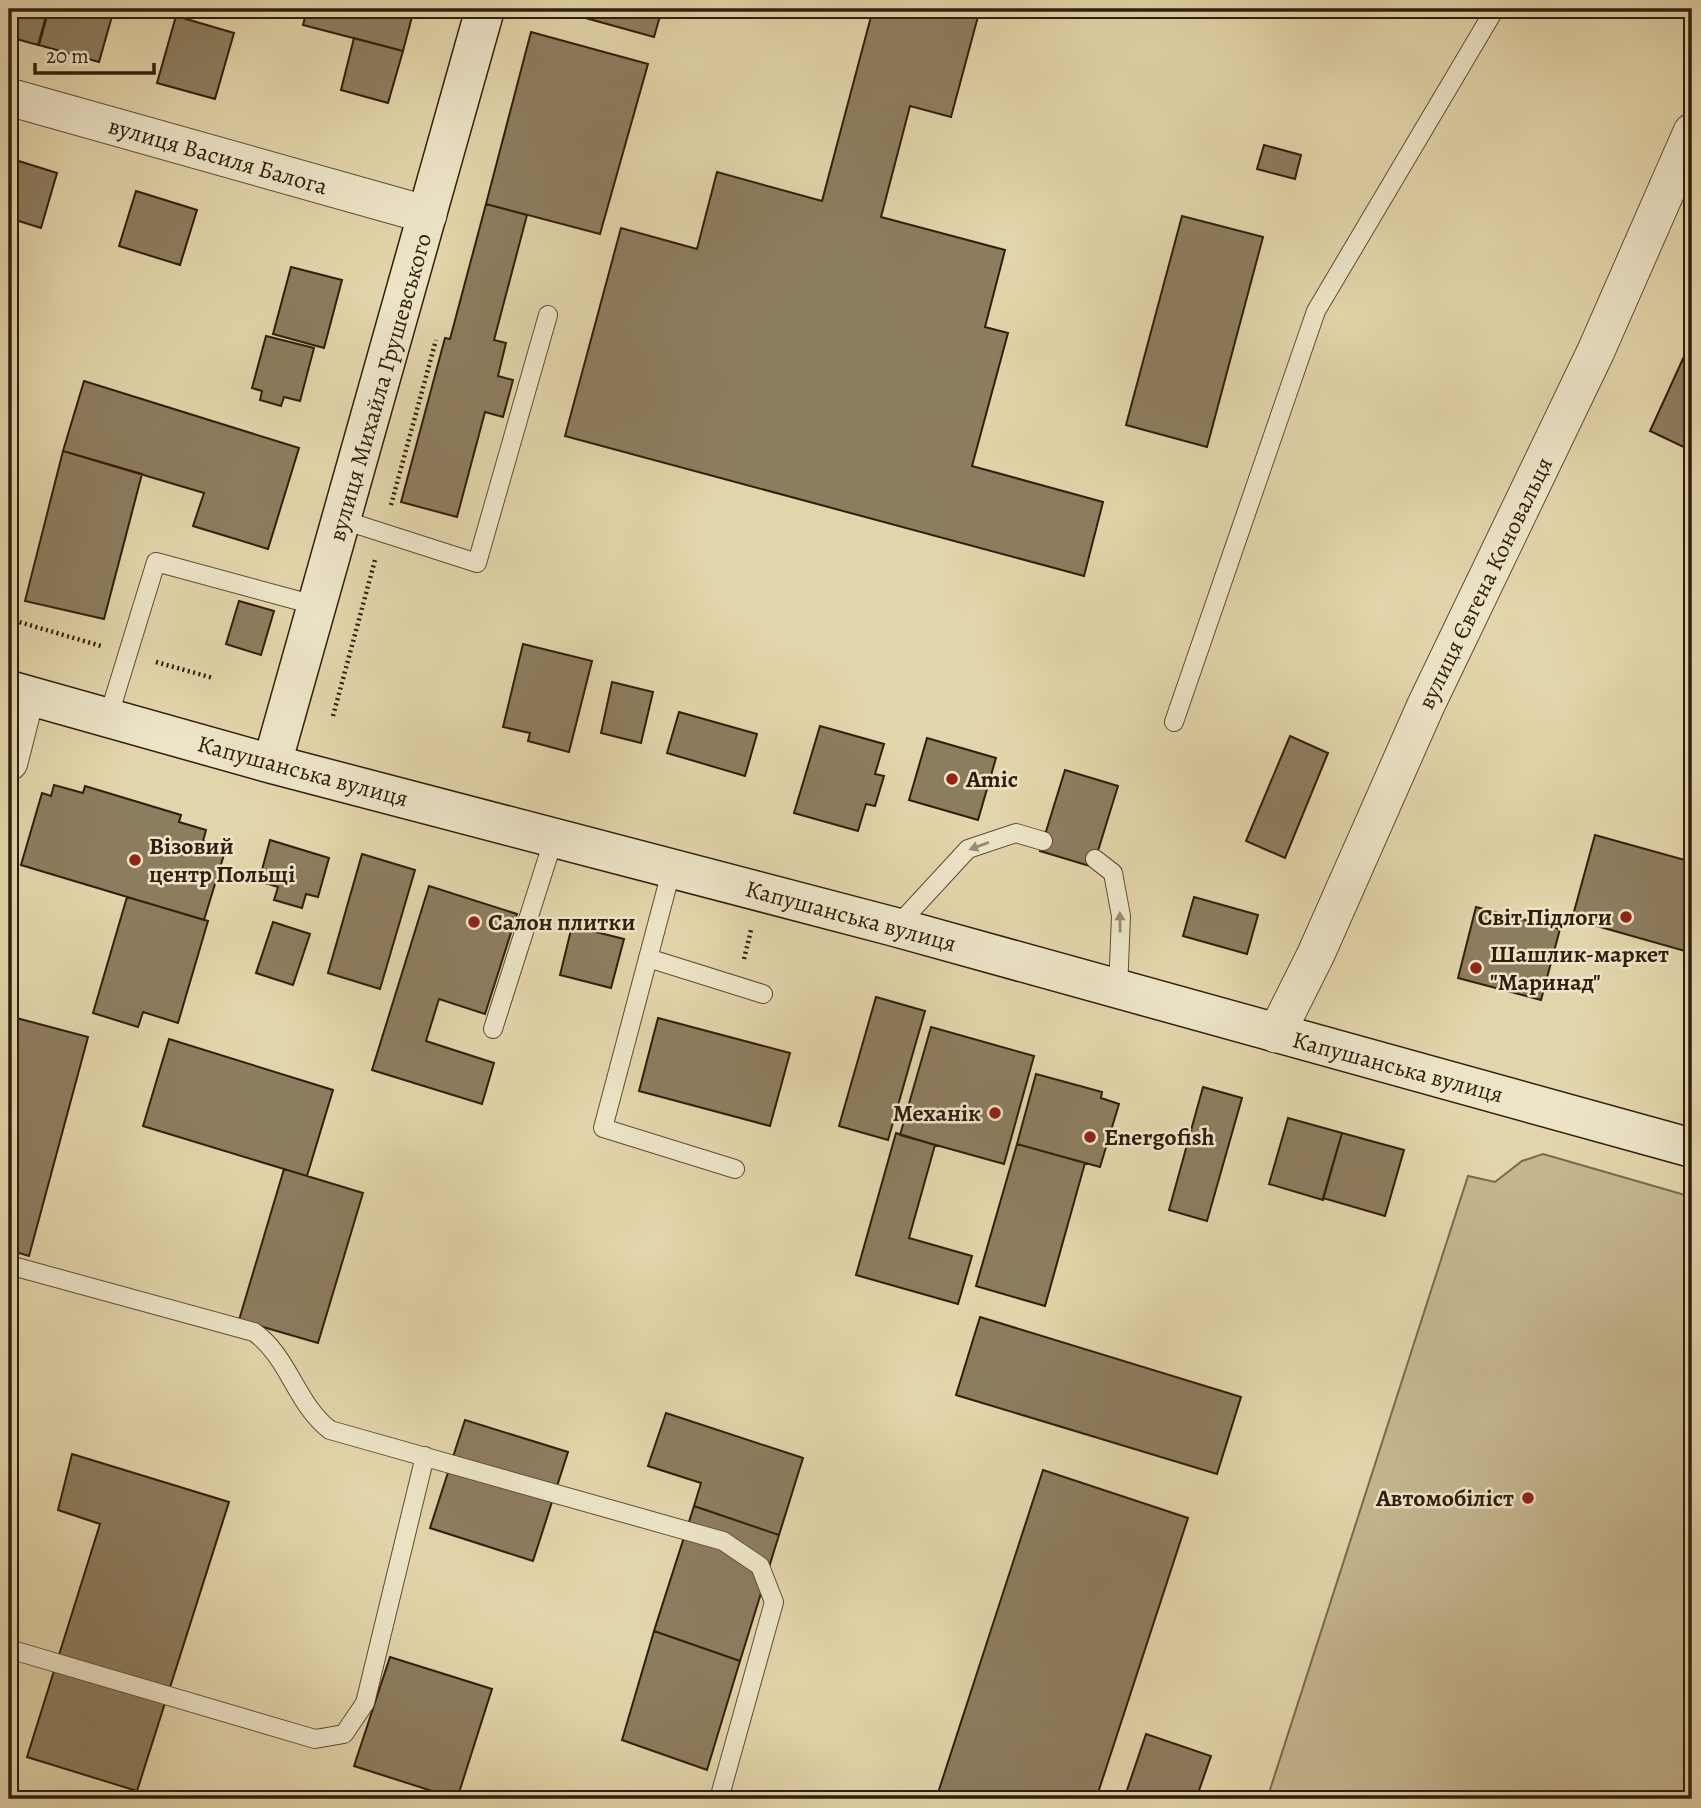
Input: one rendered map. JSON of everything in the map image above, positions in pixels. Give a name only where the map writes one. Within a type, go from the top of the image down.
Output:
[{"type":"street","name":"вулиця Михайла Грушевського","points":[[272,764],[485,9]]},
{"type":"street","name":"вулиця Василя Балога","points":[[9,97],[428,215]]},
{"type":"street","name":"вулиця Євгена Коновальця","points":[[1276,1034],[1316,954],[1426,705],[1596,351],[1692,132]]},
{"type":"street","name":"Капушанська вулиця","points":[[17,692],[272,764],[895,927],[1692,1148]]},
{"type":"street","points":[[9,762],[17,692]]},
{"type":"lane","points":[[1174,722],[1316,310],[1495,9]]},
{"type":"lane","points":[[343,520],[477,563],[548,315]]},
{"type":"lane","points":[[108,718],[156,562],[318,606]]},
{"type":"lane","points":[[895,927],[968,849],[1016,833],[1043,841]]},
{"type":"lane","points":[[493,1029],[554,838]]},
{"type":"lane","points":[[1095,859],[1113,873],[1119,905],[1118,990]]},
{"type":"lane","points":[[672,869],[603,1128],[734,1169]]},
{"type":"lane","points":[[648,958],[763,994]]},
{"type":"lane","points":[[9,1265],[254,1332],[271,1344],[314,1417],[330,1430],[723,1541],[760,1566],[774,1602],[719,1799]]},
{"type":"lane","points":[[9,1649],[315,1740],[344,1734],[365,1703],[425,1456]]},
{"type":"path","points":[[738,986],[753,923]]},
{"type":"shaded area","name":"Автомобіліст","points":[[1543,1154],[1692,1197],[1692,1799],[1267,1799],[1468,1176],[1495,1182],[1522,1161]]},
{"type":"building","points":[[9,9],[48,9],[38,45],[9,37]]},
{"type":"building","points":[[49,9],[114,9],[99,62],[39,45]]},
{"type":"building","points":[[307,9],[414,9],[403,51],[303,25]]},
{"type":"building","points":[[553,9],[662,9],[654,37]]},
{"type":"building","points":[[873,9],[980,9],[951,117],[910,106],[881,217],[1005,250],[985,327],[1008,333],[972,466],[1103,502],[1084,576],[565,436],[621,228],[697,249],[717,172],[822,201]]},
{"type":"building","points":[[176,16],[234,33],[215,99],[157,83]]},
{"type":"building","points":[[531,32],[648,64],[600,234],[486,204]]},
{"type":"building","points":[[354,38],[403,51],[388,103],[341,90]]},
{"type":"building","points":[[1264,145],[1301,155],[1295,179],[1257,169]]},
{"type":"building","points":[[9,158],[57,173],[41,228],[9,218]]},
{"type":"building","points":[[136,191],[197,210],[180,265],[119,246]]},
{"type":"building","points":[[486,204],[527,215],[494,340],[506,343],[498,376],[513,380],[503,417],[485,412],[457,517],[401,502],[445,338],[450,339]]},
{"type":"building","points":[[1182,216],[1263,237],[1207,447],[1126,425]]},
{"type":"building","points":[[291,267],[342,280],[324,348],[273,334]]},
{"type":"building","points":[[266,336],[314,348],[300,401],[284,397],[281,406],[260,400],[262,391],[252,388]]},
{"type":"building","points":[[1692,339],[1692,451],[1650,431]]},
{"type":"building","points":[[84,381],[299,448],[268,549],[193,526],[204,493],[63,451]]},
{"type":"building","points":[[9,450],[18,452],[9,487]]},
{"type":"building","points":[[63,451],[142,474],[104,619],[25,601]]},
{"type":"building","points":[[239,601],[274,611],[261,655],[226,644]]},
{"type":"building","points":[[523,644],[592,661],[569,752],[528,741],[530,733],[503,727]]},
{"type":"building","points":[[612,682],[653,692],[641,743],[601,733]]},
{"type":"building","points":[[679,712],[757,734],[745,776],[667,753]]},
{"type":"building","points":[[820,726],[884,744],[875,774],[884,776],[875,806],[866,804],[858,831],[794,813]]},
{"type":"building","points":[[1290,736],[1328,753],[1285,858],[1246,841]]},
{"type":"building","name":"Amic","points":[[927,738],[996,758],[978,820],[909,800]]},
{"type":"building","points":[[1065,770],[1118,786],[1093,867],[1040,851]]},
{"type":"building","points":[[54,785],[83,793],[85,786],[181,815],[179,822],[206,830],[203,841],[226,848],[204,920],[21,865],[42,793],[51,796]]},
{"type":"building","points":[[1595,835],[1692,862],[1692,953],[1572,919]]},
{"type":"building","points":[[270,840],[329,858],[318,897],[306,894],[302,908],[274,900],[278,887],[259,881]]},
{"type":"building","points":[[362,854],[415,870],[380,989],[328,973]]},
{"type":"building","points":[[429,886],[517,914],[485,1014],[439,999],[426,1041],[494,1063],[482,1104],[372,1070]]},
{"type":"building","points":[[127,897],[208,921],[178,1023],[143,1012],[138,1027],[93,1013]]},
{"type":"building","points":[[1194,897],[1258,915],[1247,954],[1183,936]]},
{"type":"building","points":[[1476,907],[1560,929],[1541,1000],[1458,978]]},
{"type":"building","points":[[273,922],[310,934],[293,985],[256,973]]},
{"type":"building","points":[[572,926],[624,939],[611,988],[560,975]]},
{"type":"building","points":[[876,997],[925,1011],[888,1140],[839,1126]]},
{"type":"building","points":[[9,1016],[88,1037],[29,1256],[9,1250]]},
{"type":"building","points":[[658,1018],[790,1053],[770,1126],[639,1091]]},
{"type":"building","points":[[931,1027],[1034,1056],[1004,1164],[900,1135]]},
{"type":"building","points":[[169,1039],[333,1090],[307,1176],[143,1126]]},
{"type":"building","points":[[1036,1074],[1102,1092],[1101,1098],[1119,1104],[1100,1167],[1017,1144]]},
{"type":"building","points":[[1203,1087],[1242,1098],[1207,1221],[1169,1210]]},
{"type":"building","points":[[1288,1118],[1342,1133],[1323,1200],[1269,1184]]},
{"type":"building","points":[[896,1133],[935,1145],[909,1238],[972,1256],[958,1304],[856,1275]]},
{"type":"building","points":[[1342,1133],[1404,1150],[1385,1216],[1323,1198]]},
{"type":"building","points":[[1017,1144],[1085,1163],[1045,1306],[976,1286]]},
{"type":"building","points":[[284,1169],[363,1193],[318,1343],[239,1320]]},
{"type":"building","points":[[980,1317],[1241,1397],[1217,1474],[956,1395]]},
{"type":"building","points":[[666,1413],[803,1458],[779,1535],[694,1506],[701,1483],[648,1466]]},
{"type":"building","points":[[465,1420],[568,1452],[533,1561],[430,1528]]},
{"type":"building","points":[[72,1454],[229,1502],[137,1791],[27,1757],[100,1524],[58,1510]]},
{"type":"building","points":[[1043,1470],[1188,1518],[1096,1799],[936,1799]]},
{"type":"building","points":[[694,1506],[779,1535],[740,1661],[654,1631]]},
{"type":"building","points":[[654,1631],[740,1661],[707,1770],[622,1740]]},
{"type":"building","points":[[390,1657],[492,1689],[457,1799],[354,1766]]},
{"type":"building","points":[[1146,1734],[1211,1756],[1196,1799],[1124,1799]]},
{"type":"place","name":"Amic","points":[[952,779]]},
{"type":"place","name":"Візовий центр Польщі","points":[[135,860]]},
{"type":"place","name":"Світ Підлоги","points":[[1626,917]]},
{"type":"place","name":"Салон плитки","points":[[474,922]]},
{"type":"place","name":"Шашлик-маркет \"Маринад\"","points":[[1476,968]]},
{"type":"place","name":"Механік","points":[[995,1113]]},
{"type":"place","name":"Energofish","points":[[1090,1137]]},
{"type":"place","name":"Автомобіліст","points":[[1528,1498]]}]
